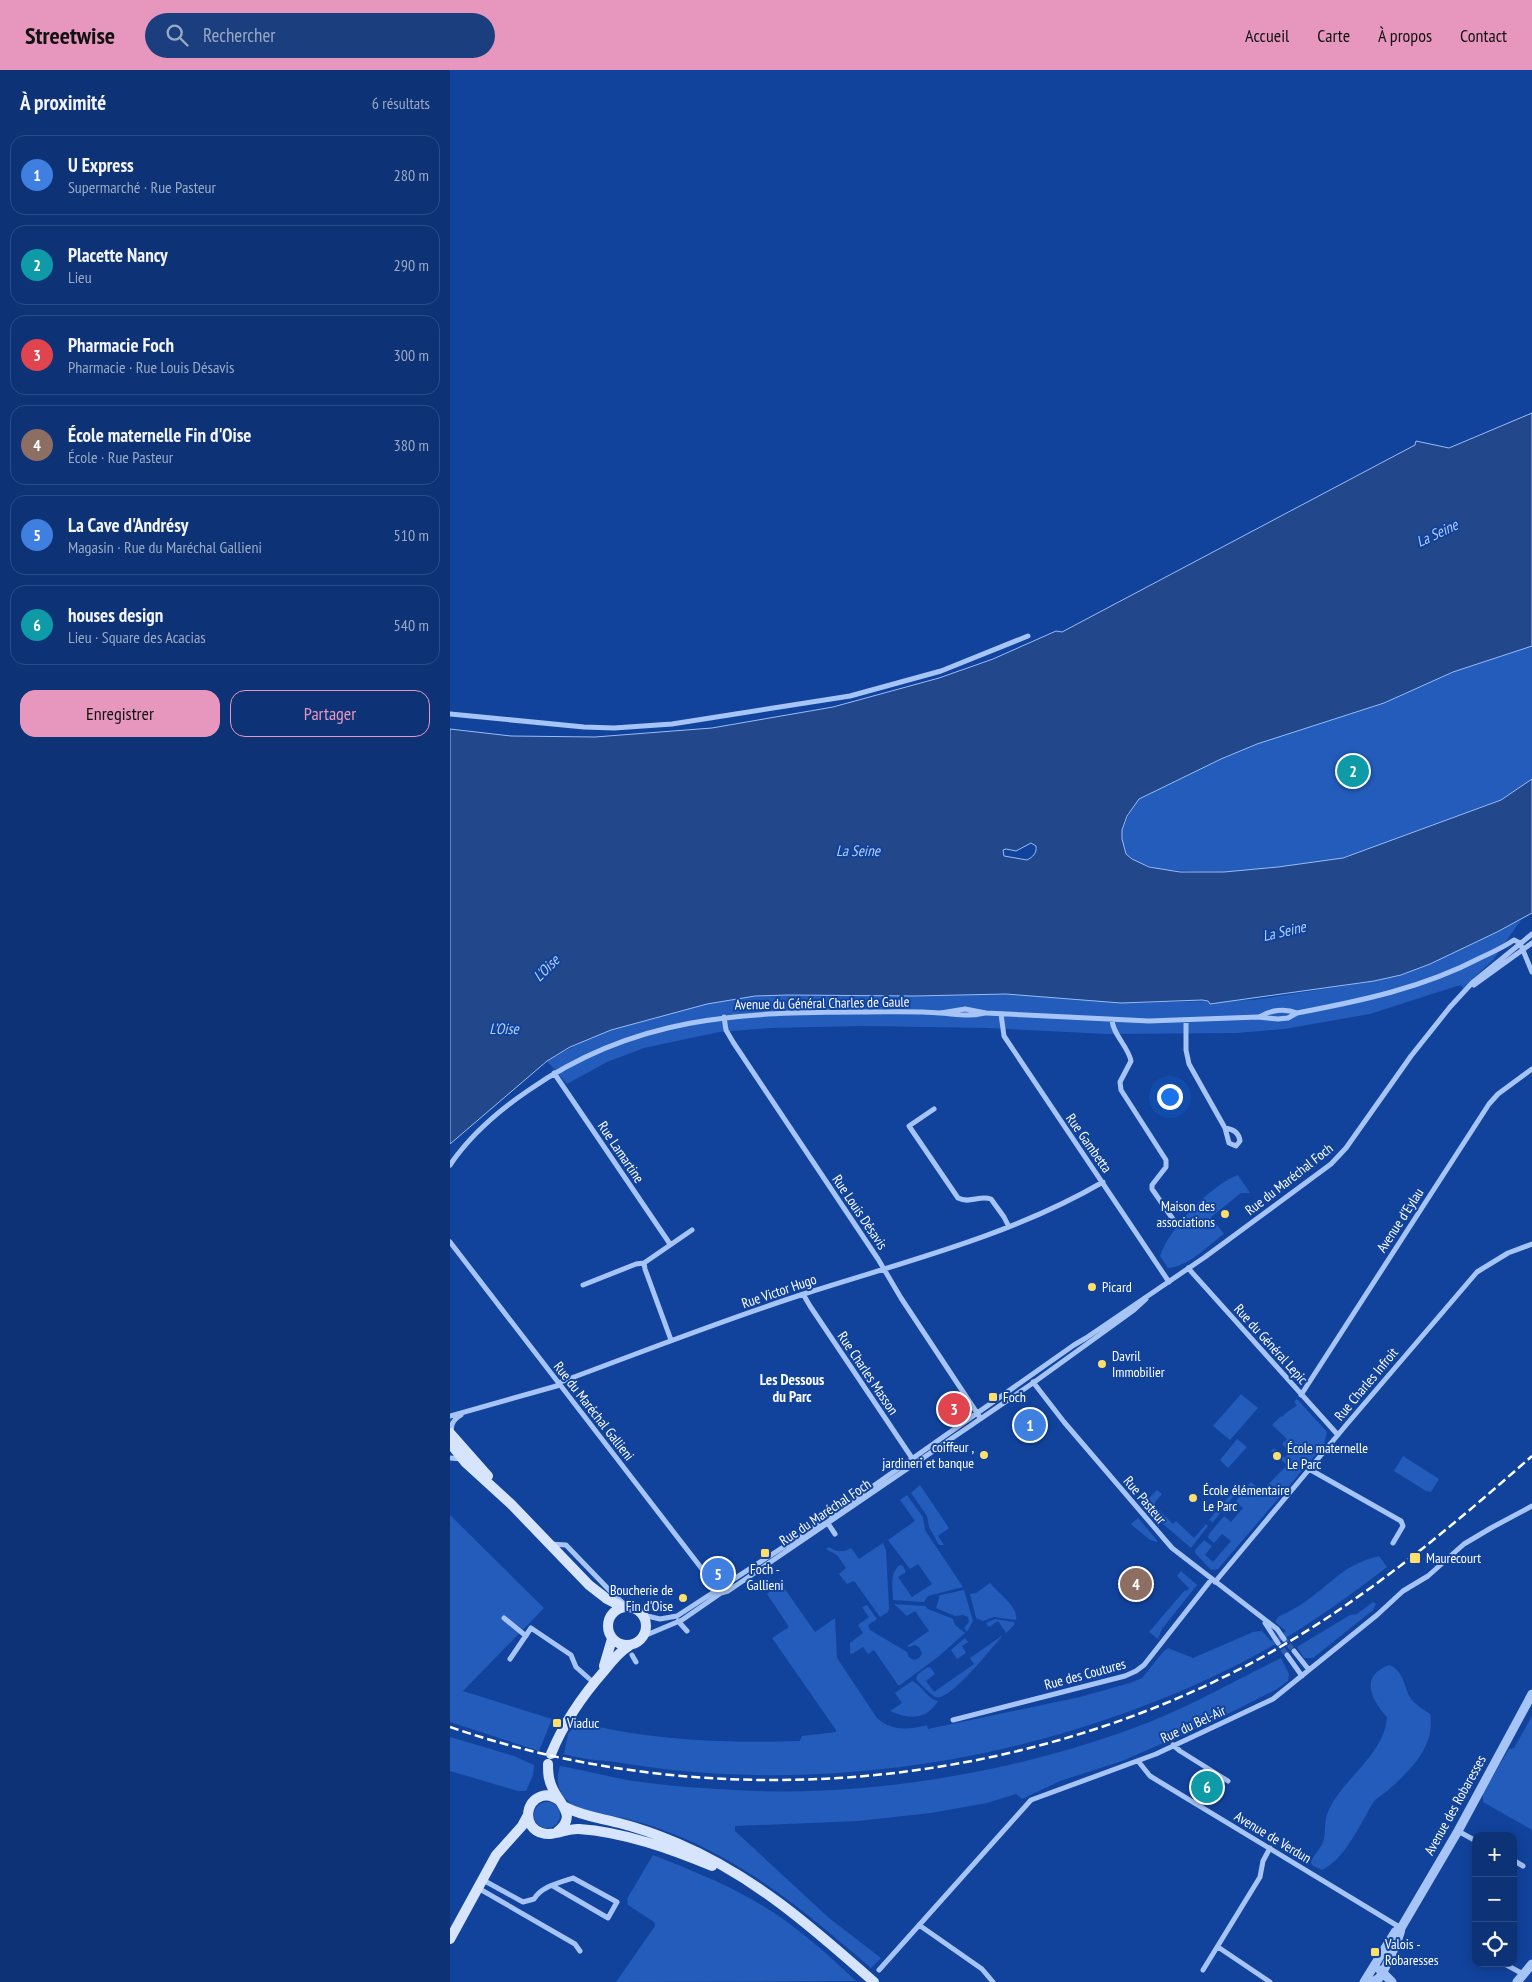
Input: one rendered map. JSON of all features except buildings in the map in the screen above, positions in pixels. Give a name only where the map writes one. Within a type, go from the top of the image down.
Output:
[{"type":"main road","points":[[451,1438],[465,1462],[511,1504]]},
{"type":"main road","points":[[451,1438],[589,1586],[604,1606],[609,1620]]},
{"type":"main road","points":[[589,1586],[611,1602],[637,1609],[643,1615],[647,1625],[644,1636],[631,1651]]},
{"type":"main road","points":[[625,1607],[613,1613],[609,1620],[608,1630],[612,1639],[631,1651]]},
{"type":"main road","points":[[596,1679],[607,1660],[612,1639]]},
{"type":"main road","points":[[551,1754],[572,1710],[596,1679],[622,1651],[631,1651]]},
{"type":"main road","points":[[537,1798],[548,1764],[548,1777],[551,1787],[562,1804],[566,1818],[561,1829],[556,1832]]},
{"type":"main road","points":[[450,1939],[496,1855],[522,1826],[532,1802],[537,1798],[549,1796],[585,1816],[638,1828],[677,1843],[721,1864],[792,1911],[874,1982]]},
{"type":"main road","points":[[528,1815],[532,1827],[537,1832]]},
{"type":"main road","points":[[510,1839],[537,1832],[546,1834],[579,1828],[634,1839],[704,1862],[758,1887]]},
{"type":"street","points":[[450,714],[584,727],[614,728],[672,724],[850,696],[941,671],[994,652],[1028,636]]},
{"type":"street","name":"Rue du Maréchal Foch","points":[[644,1636],[678,1621],[721,1593],[728,1591],[979,1416],[1068,1349],[1169,1282],[1331,1164],[1346,1148],[1422,1042],[1450,1007],[1472,983],[1532,934]]},
{"type":"street","name":"Avenue du Général Charles de Gaule","points":[[450,1165],[462,1147],[475,1133],[516,1099],[554,1073],[579,1058],[618,1041],[682,1024],[724,1017],[834,1012],[941,1013],[962,1016],[986,1013],[1112,1020],[1186,1020],[1258,1017],[1278,1019],[1288,1018],[1298,1013],[1365,1000],[1411,986],[1452,972],[1511,941],[1518,944]]},
{"type":"street","name":"Rue du Maréchal Foch","points":[[1465,991],[1532,943]]},
{"type":"street","points":[[1518,944],[1523,950],[1532,972]]},
{"type":"street","points":[[1498,949],[1502,952],[1503,957]]},
{"type":"street","name":"Avenue du Général Charles de Gaule","points":[[1258,1017],[1264,1013],[1277,1010],[1290,1010],[1298,1013]]},
{"type":"street","name":"Rue Gambetta","points":[[1001,1014],[1004,1036],[1169,1282]]},
{"type":"street","name":"Rue Louis Désavis","points":[[724,1017],[726,1030],[733,1042],[884,1268],[979,1416]]},
{"type":"street","points":[[1112,1020],[1113,1026],[1128,1051],[1130,1061],[1120,1082],[1121,1090],[1165,1157],[1166,1167],[1152,1186],[1152,1189],[1176,1225]]},
{"type":"street","points":[[1186,1020],[1186,1050],[1189,1064],[1225,1128]]},
{"type":"street","name":"Avenue d'Eylau","points":[[1301,1394],[1489,1104],[1498,1094],[1532,1070]]},
{"type":"street","name":"Rue Lamartine","points":[[554,1073],[670,1244]]},
{"type":"street","points":[[934,1109],[909,1126],[956,1197],[967,1202],[983,1197],[991,1199],[1004,1216],[1009,1227]]},
{"type":"street","name":"Rue Victor Hugo","points":[[450,1416],[559,1384],[672,1340],[803,1294],[971,1242],[1009,1227],[1103,1182]]},
{"type":"street","points":[[583,1285],[644,1263],[692,1230]]},
{"type":"street","name":"Rue du Maréchal Gallieni","points":[[450,1242],[721,1593]]},
{"type":"street","name":"Rue Charles Infroit","points":[[1213,1581],[1477,1272],[1508,1253],[1532,1244]]},
{"type":"street","points":[[644,1263],[672,1340]]},
{"type":"street","name":"Rue du Général Lepic","points":[[1188,1268],[1338,1435]]},
{"type":"street","name":"Rue du Maréchal Foch","points":[[979,1416],[1033,1383],[1134,1310],[1158,1289]]},
{"type":"street","name":"Rue Charles Masson","points":[[803,1294],[914,1461]]},
{"type":"street","name":"Rue Pasteur","points":[[1030,1377],[1064,1422],[1172,1548],[1276,1629],[1284,1639]]},
{"type":"street","points":[[451,1438],[450,1425],[463,1413]]},
{"type":"street","points":[[450,1458],[461,1459],[465,1462]]},
{"type":"street","points":[[1309,1469],[1401,1521],[1404,1524],[1393,1543]]},
{"type":"street","name":"Rue du Bel-Air","points":[[879,1970],[1031,1800],[1138,1761],[1263,1704],[1283,1692],[1377,1615],[1403,1591],[1428,1576],[1464,1544],[1532,1506]]},
{"type":"street","points":[[827,1522],[835,1534]]},
{"type":"street","name":"Rue du Maréchal Foch","points":[[643,1615],[655,1619],[672,1617],[681,1613],[717,1588],[728,1584],[827,1522]]},
{"type":"street","points":[[550,1544],[566,1545],[625,1607]]},
{"type":"street","name":"Rue des Coutures","points":[[953,1720],[1125,1676],[1136,1671],[1213,1581]]},
{"type":"street","points":[[504,1618],[526,1636]]},
{"type":"street","name":"Rue Pasteur","points":[[1261,1619],[1278,1643]]},
{"type":"street","points":[[678,1621],[687,1631]]},
{"type":"street","points":[[510,1659],[531,1628],[572,1655],[576,1667],[596,1679]]},
{"type":"street","points":[[631,1651],[636,1662]]},
{"type":"street","points":[[1294,1651],[1309,1670]]},
{"type":"street","points":[[1287,1656],[1302,1676]]},
{"type":"street","name":"Avenue des Robaresses","points":[[1383,1978],[1399,1940],[1401,1928],[1458,1831],[1532,1694]]},
{"type":"street","points":[[1173,1745],[1228,1781]]},
{"type":"street","name":"Avenue de Verdun","points":[[1138,1761],[1150,1776],[1401,1928]]},
{"type":"street","points":[[1458,1831],[1472,1839]]},
{"type":"street","points":[[1203,1970],[1260,1877],[1263,1861],[1270,1848]]},
{"type":"street","points":[[1517,1862],[1523,1866]]},
{"type":"street","points":[[480,1884],[523,1902],[534,1899],[539,1892],[552,1886],[573,1878],[617,1902],[608,1918],[552,1886]]},
{"type":"street","points":[[480,1884],[575,1944],[580,1951]]},
{"type":"street","points":[[919,1924],[982,1968],[993,1982]]},
{"type":"street","name":"Avenue des Robaresses","points":[[1364,1982],[1395,1932],[1401,1928]]},
{"type":"street","points":[[1218,1948],[1270,1982]]},
{"type":"street","points":[[1517,1982],[1532,1964]]},
{"type":"street","points":[[1510,1967],[1523,1974]]},
{"type":"street","points":[[1372,1969],[1383,1978]]},
{"type":"shaded area","points":[[1532,646],[1532,779],[1501,800],[1343,858],[1224,872],[1163,870],[1139,863],[1126,854],[1122,830],[1132,808],[1139,799],[1221,759],[1257,744],[1384,703],[1453,672]]},
{"type":"shaded area","points":[[1521,920],[1493,960],[1463,988],[1460,985],[1370,1014],[1284,1029],[1237,1033],[1108,1034],[987,1028],[862,1026],[770,1028],[719,1032],[644,1048],[607,1062],[567,1084],[547,1061],[589,1038],[611,1030],[707,1004],[755,996],[1006,994],[1121,1003],[1254,1000],[1401,975],[1430,964]]},
{"type":"shaded area","points":[[1238,1175],[1250,1193],[1241,1193],[1211,1217],[1224,1234],[1191,1260],[1168,1268],[1160,1256],[1172,1234],[1204,1197],[1216,1187]]},
{"type":"shaded area","points":[[1241,1394],[1258,1408],[1230,1440],[1213,1426]]},
{"type":"shaded area","points":[[1297,1399],[1327,1432],[1324,1445],[1218,1569],[1211,1570],[1195,1553],[1195,1550],[1204,1540],[1212,1546],[1205,1555],[1213,1562],[1231,1541],[1222,1534],[1214,1543],[1208,1538],[1209,1534],[1224,1516],[1231,1522],[1243,1508],[1236,1502],[1240,1495],[1243,1494],[1248,1498],[1254,1491],[1248,1485],[1251,1482],[1262,1491],[1287,1465],[1271,1451],[1274,1448],[1285,1458],[1290,1452],[1282,1444],[1287,1439],[1272,1425],[1297,1405],[1294,1402]]},
{"type":"shaded area","points":[[1237,1439],[1247,1447],[1228,1468],[1220,1460]]},
{"type":"shaded area","points":[[1403,1456],[1439,1479],[1431,1492],[1426,1491],[1394,1471]]},
{"type":"shaded area","points":[[920,1485],[949,1528],[938,1536],[944,1545],[939,1545],[929,1527],[927,1516],[911,1493]]},
{"type":"shaded area","points":[[1236,1488],[1238,1491],[1213,1522],[1209,1520]]},
{"type":"shaded area","points":[[1157,1490],[1162,1494],[1155,1502],[1155,1506],[1173,1524],[1176,1521],[1194,1538],[1206,1524],[1208,1526],[1191,1548],[1163,1524],[1144,1503]]},
{"type":"shaded area","points":[[907,1495],[923,1517],[925,1530],[963,1587],[928,1596],[924,1602],[893,1600],[893,1576],[900,1565],[903,1566],[906,1572],[898,1577],[912,1597],[932,1584],[918,1564],[910,1569],[888,1540],[915,1521],[900,1500]]},
{"type":"shaded area","points":[[450,1515],[544,1608],[463,1691],[552,1719],[539,1751],[450,1722]]},
{"type":"shaded area","points":[[1138,1518],[1158,1542],[1150,1540],[1131,1524]]},
{"type":"shaded area","points":[[883,1543],[886,1550],[889,1608],[888,1612],[880,1617],[855,1582],[847,1584],[839,1574],[846,1568],[837,1555],[826,1549],[829,1547],[842,1551],[851,1548],[859,1559]]},
{"type":"shaded area","points":[[1379,1556],[1387,1567],[1313,1621],[1274,1645],[1233,1667],[1170,1696],[1105,1720],[1038,1740],[970,1756],[902,1767],[832,1773],[763,1775],[694,1772],[589,1759],[564,1754],[568,1734],[578,1722],[660,1737],[716,1741],[800,1741],[802,1736],[836,1732],[772,1638],[789,1627],[767,1594],[780,1582],[815,1632],[835,1618],[837,1658],[877,1718],[894,1727],[914,1728],[927,1725],[928,1729],[1080,1697],[1130,1683],[1142,1678],[1168,1648],[1193,1658],[1253,1632],[1262,1631],[1271,1641],[1286,1631],[1275,1622],[1278,1617],[1305,1602],[1349,1568]]},
{"type":"shaded area","points":[[1181,1571],[1197,1585],[1162,1629],[1158,1639],[1149,1632],[1185,1590],[1187,1591],[1189,1588],[1177,1576]]},
{"type":"shaded area","points":[[990,1583],[1011,1605],[1016,1615],[1016,1620],[994,1617],[983,1621],[976,1618],[970,1594],[976,1593]]},
{"type":"shaded area","points":[[964,1590],[973,1621],[967,1632],[964,1628],[969,1622],[968,1617],[963,1615],[955,1616],[936,1608],[940,1595]]},
{"type":"shaded area","points":[[1373,1602],[1376,1604],[1373,1610],[1313,1658],[1304,1658],[1297,1647],[1350,1615],[1357,1614]]},
{"type":"shaded area","points":[[894,1604],[925,1606],[953,1619],[955,1625],[965,1633],[938,1657],[900,1685],[898,1685],[874,1650],[868,1654],[863,1647],[852,1654],[850,1653],[850,1643],[863,1633],[858,1625],[869,1617],[862,1607],[867,1605],[877,1619],[868,1625],[870,1630],[907,1652],[910,1658],[914,1660],[921,1656],[922,1653],[919,1647],[915,1645],[907,1646],[929,1631],[915,1611],[907,1616]]},
{"type":"shaded area","points":[[995,1619],[1014,1622],[1015,1624],[1006,1633],[998,1621],[989,1627],[986,1623]]},
{"type":"shaded area","points":[[1003,1635],[961,1682],[942,1696],[934,1696],[916,1679],[918,1674],[928,1667],[931,1668],[935,1674],[926,1681],[934,1692],[974,1664],[970,1658]]},
{"type":"shaded area","points":[[965,1638],[968,1642],[962,1646],[966,1653],[957,1659],[951,1650]]},
{"type":"shaded area","points":[[1281,1658],[1289,1674],[1288,1681],[1277,1689],[1214,1721],[1122,1761],[1060,1781],[1022,1799],[1016,1794],[987,1803],[931,1813],[858,1821],[735,1826],[735,1831],[829,1918],[881,1958],[871,1968],[804,1912],[734,1864],[681,1837],[657,1828],[624,1818],[580,1809],[564,1797],[558,1783],[560,1766],[633,1781],[671,1786],[735,1790],[840,1790],[947,1777],[1000,1767],[1103,1739],[1152,1721],[1201,1699]]},
{"type":"shaded area","points":[[1390,1665],[1401,1676],[1411,1699],[1430,1714],[1431,1726],[1429,1737],[1425,1747],[1412,1766],[1396,1783],[1375,1800],[1347,1847],[1336,1860],[1322,1870],[1312,1865],[1311,1862],[1323,1842],[1328,1812],[1343,1788],[1371,1755],[1384,1731],[1387,1717],[1376,1703],[1371,1688],[1371,1681],[1380,1669]]},
{"type":"shaded area","points":[[912,1681],[931,1698],[938,1701],[923,1715],[911,1717],[890,1711],[902,1703],[895,1693]]},
{"type":"shaded area","points":[[1532,1716],[1532,1830],[1483,1802],[1483,1793],[1509,1749],[1514,1748]]},
{"type":"shaded area","points":[[450,1737],[514,1756],[534,1765],[533,1775],[526,1791],[518,1791],[450,1771]]},
{"type":"shaded area","points":[[547,1802],[556,1806],[560,1815],[556,1824],[547,1828],[538,1824],[534,1815],[538,1806]]},
{"type":"shaded area","points":[[653,1855],[739,1892],[765,1907],[832,1958],[856,1981],[616,1982],[655,1926],[654,1922],[628,1905],[627,1899]]},
{"type":"water","name":"La Seine","points":[[1532,413],[1532,646],[1453,672],[1384,703],[1257,744],[1221,759],[1139,799],[1127,816],[1122,830],[1122,839],[1126,854],[1132,859],[1149,867],[1180,872],[1224,872],[1343,858],[1501,800],[1532,779],[1532,913],[1430,964],[1401,975],[1374,981],[1210,1004],[1208,1001],[1202,1000],[1121,1003],[1006,994],[755,996],[707,1004],[611,1030],[570,1047],[547,1061],[450,1144],[450,729],[511,736],[595,737],[712,728],[833,707],[939,678],[993,659],[1056,631],[1062,632],[1415,445],[1416,441],[1449,448]],"holes":[[[1031,843],[1036,846],[1036,851],[1027,860],[1004,856],[1003,850],[1006,849],[1016,851]]]},
{"type":"tunnel","points":[[1284,1639],[1294,1651]]},
{"type":"tunnel","points":[[1278,1643],[1287,1655]]},
{"type":"railway","points":[[450,1727],[550,1755],[652,1773],[756,1780],[860,1776],[964,1762],[1065,1738],[1163,1704],[1257,1660],[1294,1639],[1400,1566],[1532,1456]]},
{"type":"place","name":"Placette Nancy","points":[[1353,771]]},
{"type":"place","name":"Maison des associations","points":[[1225,1214]]},
{"type":"place","name":"Picard","points":[[1092,1287]]},
{"type":"place","name":"Davril Immobilier","points":[[1102,1364]]},
{"type":"place","name":"Foch","points":[[993,1397]]},
{"type":"place","name":"Pharmacie Foch","points":[[954,1409]]},
{"type":"place","name":"U Express","points":[[1030,1425]]},
{"type":"place","name":"coiffeur , jardineri et banque","points":[[984,1455]]},
{"type":"place","name":"École maternelle Le Parc","points":[[1277,1456]]},
{"type":"place","name":"École élémentaire Le Parc","points":[[1193,1498]]},
{"type":"place","name":"Foch - Gallieni","points":[[765,1553]]},
{"type":"place","name":"Maurecourt","points":[[1415,1558]]},
{"type":"place","name":"La Cave d'Andrésy","points":[[718,1574]]},
{"type":"place","name":"École maternelle Fin d'Oise","points":[[1136,1584]]},
{"type":"place","name":"Boucherie de Fin d'Oise","points":[[683,1598]]},
{"type":"place","name":"Viaduc","points":[[557,1723]]},
{"type":"place","name":"houses design","points":[[1207,1787]]},
{"type":"place","name":"Valois - Robaresses","points":[[1375,1952]]},
{"type":"district","name":"Les Dessous du Parc","points":[[792,1388]]},
{"type":"water label","name":"L'Oise","points":[[546,968]]},
{"type":"water label","name":"L’Oise","points":[[504,1028]]}]
